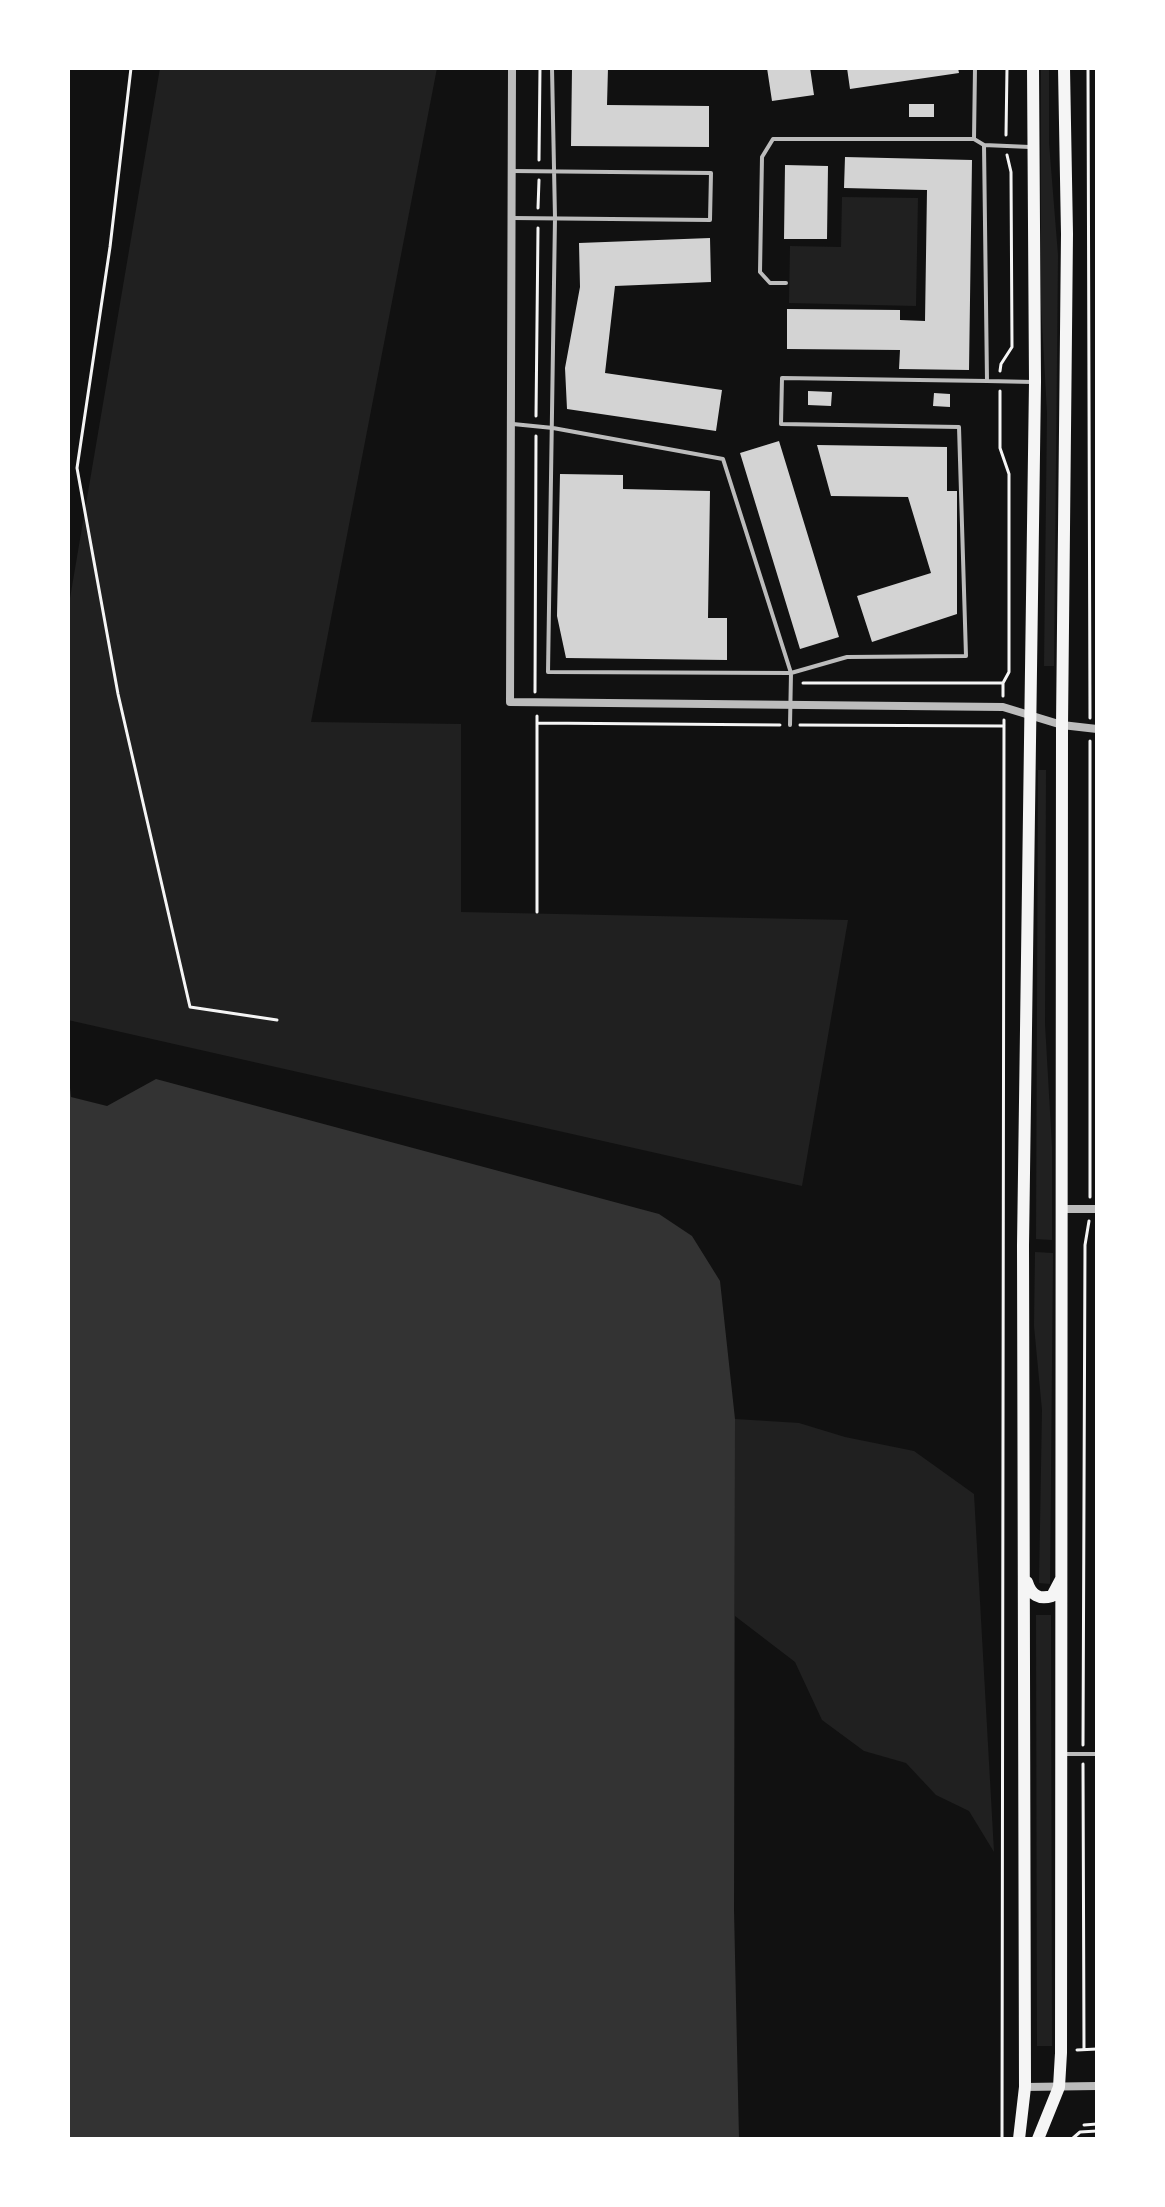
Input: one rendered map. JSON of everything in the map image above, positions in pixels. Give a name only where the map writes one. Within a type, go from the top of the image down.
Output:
[{"type":"main road","points":[[1019,2139],[1025,2087],[1023,1245],[1035,382],[1033,68]]},
{"type":"main road","points":[[1038,2139],[1059,2087],[1061,2053],[1062,725],[1067,234],[1064,68]]},
{"type":"main road","points":[[1024,1575],[1029,1589],[1044,1599],[1052,1596],[1062,1574]]},
{"type":"street","points":[[512,68],[510,702],[1003,707],[1062,725],[1094,729]]},
{"type":"street","points":[[1063,1209],[1094,1209]]},
{"type":"street","points":[[1025,2087],[1097,2086]]},
{"type":"lane","points":[[552,68],[555,218],[548,672],[791,673],[847,657],[966,656],[959,427],[781,424],[782,378],[1035,382]]},
{"type":"lane","points":[[974,139],[975,68]]},
{"type":"lane","points":[[786,283],[770,283],[760,272],[762,157],[773,139],[974,139],[984,145],[1034,147]]},
{"type":"lane","points":[[984,145],[987,381]]},
{"type":"lane","points":[[511,218],[710,220],[711,173],[512,171]]},
{"type":"lane","points":[[511,424],[536,425],[723,459],[791,673],[790,725]]},
{"type":"lane","points":[[1062,1754],[1097,1754]]},
{"type":"path","points":[[131,68],[110,247],[77,468],[118,694],[190,1007],[277,1020]]},
{"type":"path","points":[[537,912],[536,425],[540,68]]},
{"type":"path","points":[[1002,2139],[1006,977],[1001,948],[1003,683],[1009,672],[1009,474],[1000,448],[1000,382],[1001,364],[1012,347],[1011,172],[1005,147],[1007,68]]},
{"type":"path","points":[[1084,2049],[1085,1245],[1094,1209],[1090,1184],[1091,754],[1094,729],[1090,704],[1088,68]]},
{"type":"path","points":[[1090,704],[1097,704]]},
{"type":"path","points":[[537,723],[1004,726]]},
{"type":"path","points":[[1091,754],[1097,754]]},
{"type":"path","points":[[1090,1184],[1097,1184]]},
{"type":"path","points":[[1087,1231],[1097,1231]]},
{"type":"path","points":[[1005,1245],[1023,1245]]},
{"type":"path","points":[[1063,1245],[1085,1245]]},
{"type":"path","points":[[1061,2053],[1097,2049]]},
{"type":"path","points":[[1003,2052],[1025,2053]]},
{"type":"path","points":[[1084,2125],[1097,2124]]},
{"type":"path","points":[[1072,2139],[1080,2132],[1097,2131]]},
{"type":"shaded area","points":[[160,68],[437,68],[311,722],[461,724],[461,912],[848,920],[802,1186],[68,1020],[68,610]]},
{"type":"shaded area","points":[[1041,68],[1049,68],[1049,143],[1058,255],[1054,666],[1044,666],[1047,413],[1041,305]]},
{"type":"shaded area","points":[[842,197],[918,198],[916,306],[789,303],[790,246],[841,247]]},
{"type":"shaded area","points":[[1038,770],[1046,770],[1045,1024],[1052,1147],[1052,1240],[1036,1239]]},
{"type":"shaded area","points":[[68,1069],[71,1097],[107,1106],[156,1079],[659,1214],[692,1236],[720,1281],[735,1419],[734,1910],[739,2139],[68,2139]]},
{"type":"shaded area","points":[[1035,1252],[1053,1253],[1050,1584],[1039,1583],[1042,1410],[1034,1326]]},
{"type":"shaded area","points":[[735,1419],[799,1423],[845,1437],[914,1451],[974,1494],[994,1852],[969,1811],[936,1795],[906,1763],[864,1751],[822,1720],[795,1662],[735,1616]]},
{"type":"shaded area","points":[[1036,1615],[1051,1615],[1052,2046],[1037,2046]]},
{"type":"building","points":[[572,68],[608,68],[607,105],[709,106],[709,147],[571,146]]},
{"type":"building","points":[[767,68],[810,68],[814,95],[772,101]]},
{"type":"building","points":[[847,68],[958,68],[959,73],[850,89]]},
{"type":"building","points":[[909,104],[934,104],[934,117],[909,117]]},
{"type":"building","points":[[845,157],[972,160],[969,370],[899,369],[900,350],[787,349],[787,309],[900,310],[900,320],[925,321],[927,190],[844,188]]},
{"type":"building","points":[[785,165],[828,166],[827,239],[784,239]]},
{"type":"building","points":[[710,238],[711,282],[615,286],[605,373],[722,390],[716,431],[567,409],[565,368],[580,287],[579,243]]},
{"type":"building","points":[[808,391],[832,392],[831,406],[808,405]]},
{"type":"building","points":[[934,393],[950,394],[950,407],[933,406]]},
{"type":"building","points":[[779,441],[839,637],[800,649],[740,453]]},
{"type":"building","points":[[817,445],[947,447],[947,491],[957,491],[957,614],[872,642],[857,596],[931,573],[908,497],[831,496]]},
{"type":"building","points":[[560,474],[623,475],[623,489],[710,491],[708,618],[727,618],[727,660],[566,658],[557,616]]}]
